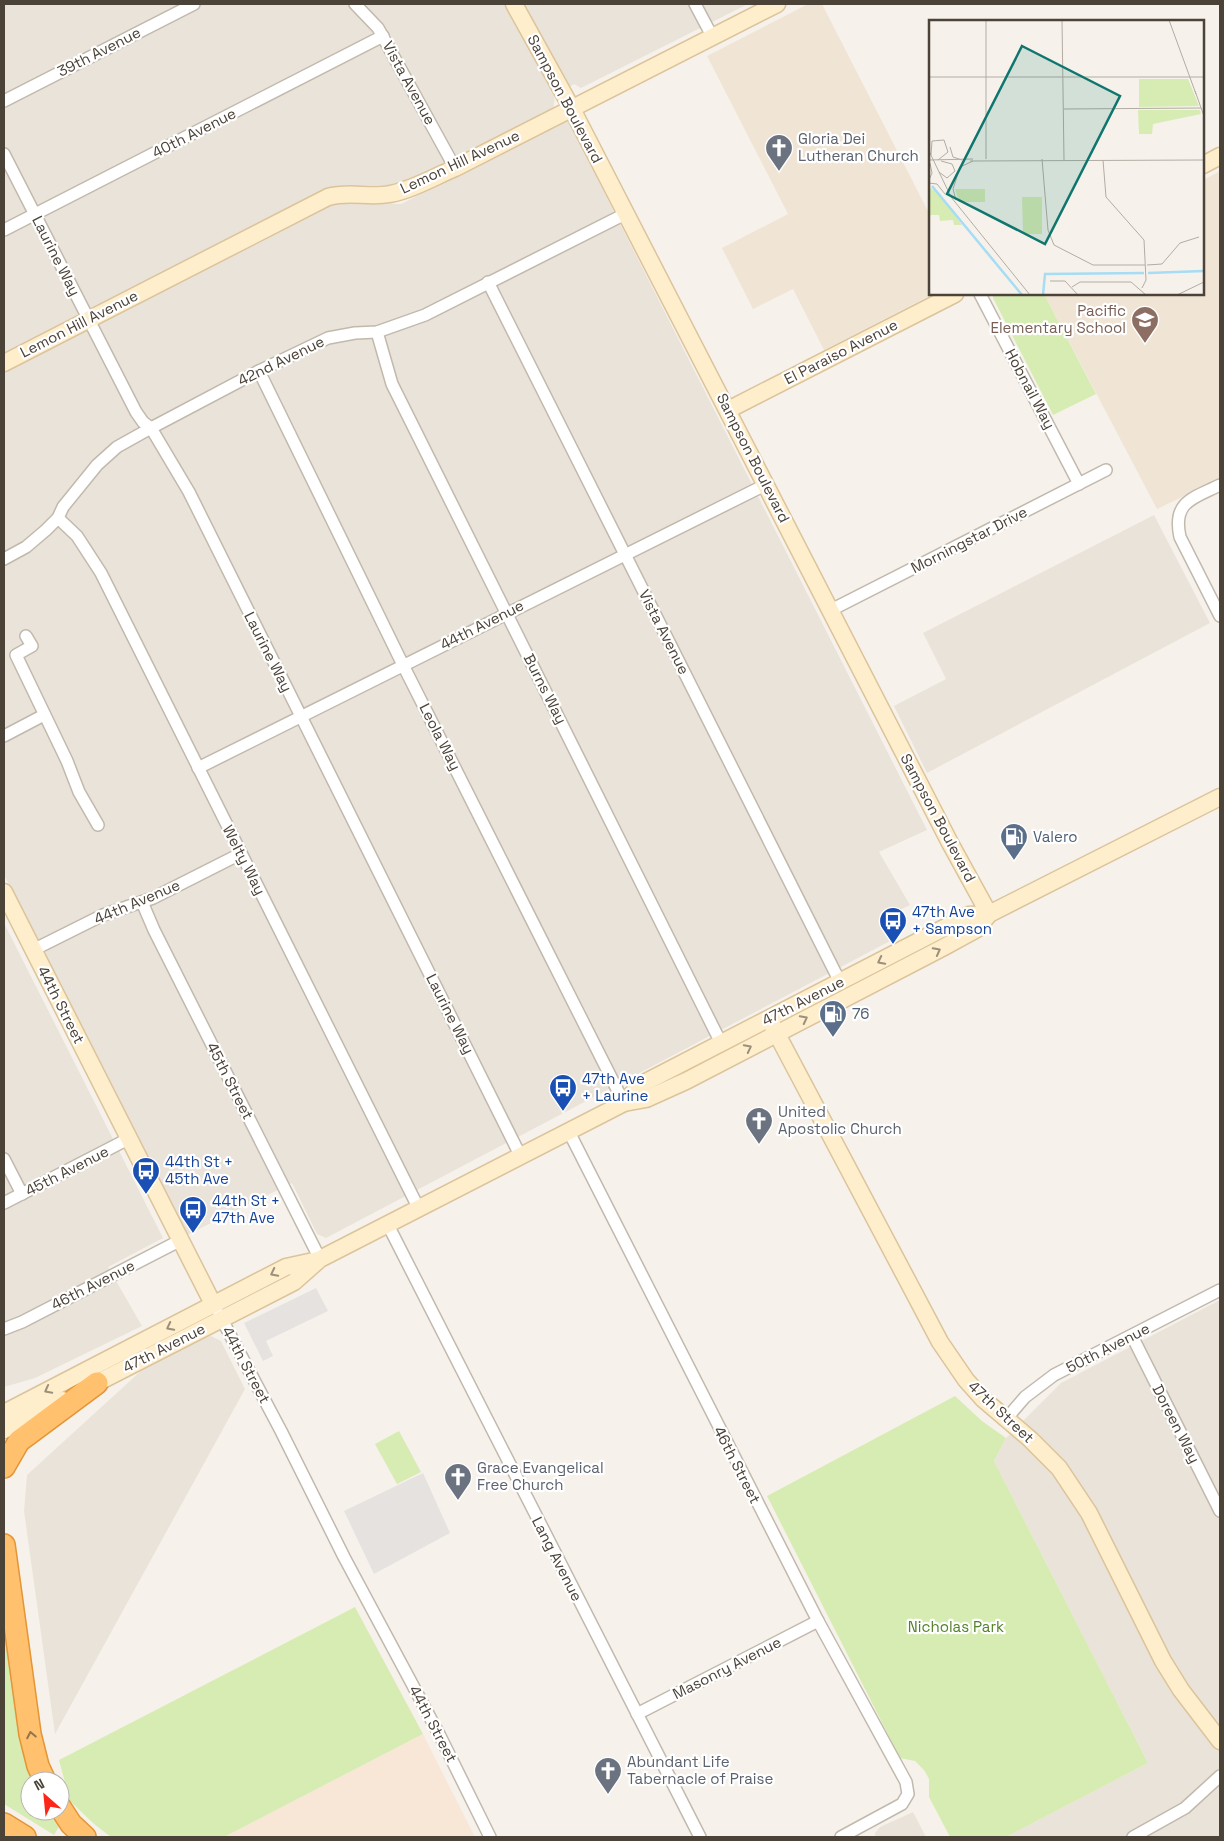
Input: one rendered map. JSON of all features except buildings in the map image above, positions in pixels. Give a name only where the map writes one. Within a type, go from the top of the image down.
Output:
[{"type":"highway","points":[[4,1467],[19,1441],[97,1383]]},
{"type":"highway","points":[[4,1546],[30,1734],[40,1771]]},
{"type":"highway","points":[[69,1821],[85,1837]]},
{"type":"highway","points":[[4,1824],[24,1837]]},
{"type":"street","name":"39th Avenue","points":[[4,101],[194,4]]},
{"type":"street","name":"Vista Avenue","points":[[355,4],[372,20],[384,36],[455,168]]},
{"type":"street","name":"Sampson Boulevard","points":[[514,4],[571,108],[767,484],[954,851],[989,914]]},
{"type":"street","points":[[695,4],[712,36]]},
{"type":"street","name":"Lemon Hill Avenue","points":[[4,363],[328,197],[340,193],[389,194],[455,168],[777,4]]},
{"type":"street","name":"40th Avenue","points":[[4,230],[384,36]]},
{"type":"street","name":"Laurine Way","points":[[4,154],[136,412],[143,422],[151,428],[188,492],[521,1157]]},
{"type":"street","points":[[1204,164],[1220,156]]},
{"type":"street","name":"42nd Avenue","points":[[4,560],[26,547],[58,518],[63,507],[97,465],[117,447],[151,428],[259,371],[328,338],[355,333],[377,332],[425,315],[625,214]]},
{"type":"street","name":"Vista Avenue","points":[[488,282],[840,982]]},
{"type":"street","name":"El Paraiso Avenue","points":[[728,410],[953,295]]},
{"type":"street","name":"Hobnail Way","points":[[981,295],[1079,484]]},
{"type":"street","name":"Burns Way","points":[[377,332],[392,384],[721,1043]]},
{"type":"street","name":"Leola Way","points":[[259,371],[403,665],[624,1103]]},
{"type":"street","name":"Morningstar Drive","points":[[831,610],[1106,470]]},
{"type":"street","name":"44th Avenue","points":[[198,768],[767,484]]},
{"type":"street","points":[[1220,485],[1188,501],[1180,513],[1178,527],[1180,537],[1220,616]]},
{"type":"street","name":"Welty Way","points":[[58,518],[77,536],[101,573],[419,1209]]},
{"type":"street","points":[[26,636],[32,646],[16,655],[67,761],[79,792],[98,825]]},
{"type":"street","points":[[4,736],[44,715]]},
{"type":"street","name":"47th Avenue","points":[[624,1103],[640,1085],[721,1043],[969,916],[989,914],[1220,797]]},
{"type":"street","name":"44th Avenue","points":[[32,950],[103,915],[142,902],[240,854]]},
{"type":"street","name":"44th Street","points":[[4,892],[9,915],[32,950],[130,1138],[213,1304],[281,1431],[344,1557],[440,1736],[490,1837]]},
{"type":"street","name":"45th Street","points":[[142,902],[154,930],[320,1259]]},
{"type":"street","name":"47th Avenue","points":[[4,1413],[286,1267],[320,1259],[624,1103],[646,1100],[977,929],[989,914]]},
{"type":"street","name":"47th Street","points":[[769,1019],[940,1342],[966,1380],[983,1399],[1050,1458],[1075,1490],[1089,1513],[1163,1661],[1181,1690],[1220,1741]]},
{"type":"street","points":[[646,1100],[664,1082],[717,1054],[721,1043]]},
{"type":"street","name":"46th Street","points":[[569,1132],[818,1621],[906,1782],[908,1794],[902,1804],[860,1833]]},
{"type":"street","name":"45th Avenue","points":[[4,1203],[130,1138]]},
{"type":"street","points":[[4,1159],[22,1194]]},
{"type":"street","name":"Lang Avenue","points":[[388,1225],[700,1837]]},
{"type":"street","name":"46th Avenue","points":[[4,1329],[22,1322],[181,1240]]},
{"type":"street","name":"47th Avenue","points":[[4,1430],[294,1282],[320,1259]]},
{"type":"street","name":"50th Avenue","points":[[1006,1419],[1025,1397],[1040,1384],[1220,1290]]},
{"type":"street","name":"Doreen Way","points":[[1132,1336],[1220,1511]]},
{"type":"street","name":"Masonry Avenue","points":[[637,1714],[818,1621]]},
{"type":"street","points":[[1133,1837],[1184,1808],[1220,1776]]},
{"type":"street","points":[[841,1837],[860,1833]]},
{"type":"shaded area","points":[[4,4],[748,4],[581,88],[574,84],[555,96],[553,110],[399,185],[336,186],[4,355]]},
{"type":"shaded area","points":[[808,4],[822,4],[929,213],[929,295],[931,295],[824,350],[793,289],[753,309],[722,248],[788,214],[707,56]]},
{"type":"shaded area","points":[[568,121],[927,830],[879,852],[910,905],[881,919],[892,940],[326,1238],[317,1234],[292,1183],[187,1235],[4,875],[4,373],[340,201],[401,204]]},
{"type":"shaded area","name":"Pacific Elementary School","points":[[1220,171],[1220,479],[1157,509],[1045,295],[1204,295],[1204,179]]},
{"type":"shaded area","points":[[1154,515],[1210,623],[927,773],[894,706],[946,679],[923,633]]},
{"type":"shaded area","points":[[4,923],[163,1238],[108,1267],[142,1326],[35,1378],[4,1387]]},
{"type":"shaded area","points":[[316,1288],[328,1311],[266,1341],[273,1356],[263,1361],[244,1323]]},
{"type":"shaded area","points":[[1220,1300],[1220,1837],[1006,1837],[1148,1763],[994,1461],[1006,1438],[1061,1383]]},
{"type":"shaded area","points":[[211,1336],[221,1341],[245,1389],[55,1734],[24,1511],[27,1475],[142,1370],[205,1337]]},
{"type":"shaded area","points":[[423,1473],[450,1533],[374,1574],[344,1511]]},
{"type":"shaded area","points":[[423,1734],[475,1837],[224,1837]]},
{"type":"shaded area","points":[[913,1812],[926,1837],[875,1837],[875,1833],[880,1827]]},
{"type":"green space","points":[[993,295],[1045,295],[1096,394],[1053,415]]},
{"type":"green space","name":"Nicholas Park","points":[[955,1396],[982,1421],[1006,1438],[994,1461],[1148,1763],[1006,1837],[950,1837],[929,1797],[929,1779],[924,1770],[915,1761],[900,1758],[767,1496]]},
{"type":"green space","points":[[399,1431],[421,1472],[397,1484],[375,1444]]},
{"type":"green space","points":[[355,1607],[423,1734],[224,1837],[111,1837],[70,1801],[70,1771],[62,1771],[59,1760]]},
{"type":"green space","points":[[4,1617],[20,1743],[30,1771],[20,1771],[20,1814],[4,1804]]},
{"type":"green space","points":[[31,1821],[57,1821],[60,1825],[54,1835]]},
{"type":"place","name":"Gloria Dei Lutheran Church","points":[[779,172]]},
{"type":"place","name":"Pacific Elementary School","points":[[1145,344]]},
{"type":"place","name":"Valero","points":[[1014,861]]},
{"type":"place","name":"47th Ave + Sampson","points":[[893,945]]},
{"type":"place","name":"76","points":[[833,1038]]},
{"type":"place","name":"47th Ave + Laurine","points":[[563,1112]]},
{"type":"place","name":"United Apostolic Church","points":[[759,1145]]},
{"type":"place","name":"44th St + 45th Ave","points":[[146,1195]]},
{"type":"place","name":"44th St + 47th Ave","points":[[193,1234]]},
{"type":"place","name":"Grace Evangelical Free Church","points":[[458,1501]]},
{"type":"place","name":"Abundant Life Tabernacle of Praise","points":[[608,1795]]}]
